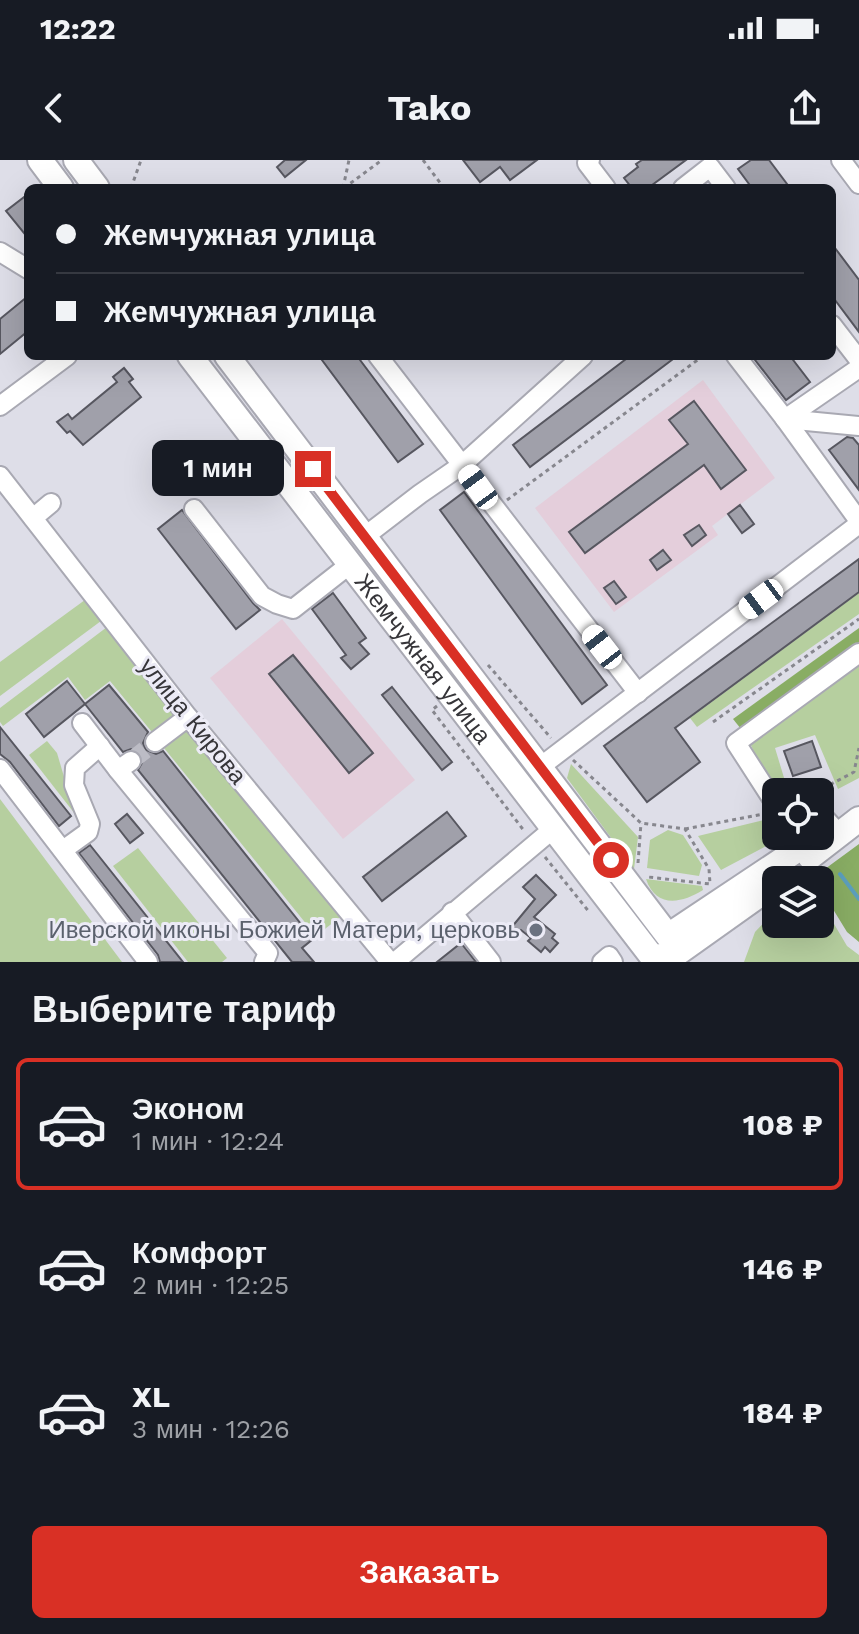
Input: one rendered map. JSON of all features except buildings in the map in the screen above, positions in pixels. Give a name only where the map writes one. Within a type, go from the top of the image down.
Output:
[{"type":"main road","points":[[40,160],[58,184]]},
{"type":"main road","points":[[83,162],[95,184]]},
{"type":"main road","name":"Жемчужная улица","points":[[193,360],[349,565],[544,837],[615,910],[654,960]]},
{"type":"main road","name":"Жемчужная улица","points":[[230,360],[540,767],[638,886],[678,950]]},
{"type":"main road","points":[[834,823],[859,811]]},
{"type":"main road","points":[[798,866],[859,819]]},
{"type":"main road","points":[[678,950],[797,850]]},
{"type":"main road","points":[[615,910],[633,910],[638,905],[638,886]]},
{"type":"main road","points":[[654,960],[678,950],[762,892]]},
{"type":"street","points":[[590,160],[587,163],[603,184]]},
{"type":"street","points":[[841,160],[859,184]]},
{"type":"street","points":[[688,184],[715,164],[724,184]]},
{"type":"street","points":[[0,252],[24,267]]},
{"type":"street","points":[[836,330],[859,360]]},
{"type":"street","points":[[0,406],[71,360]]},
{"type":"street","points":[[381,360],[638,693]]},
{"type":"street","points":[[364,537],[462,465],[579,360]]},
{"type":"street","points":[[540,767],[859,522],[739,360]]},
{"type":"street","points":[[785,419],[859,368]]},
{"type":"street","points":[[785,419],[859,426]]},
{"type":"street","name":"улица Кирова","points":[[0,476],[188,717],[393,962]]},
{"type":"street","points":[[33,518],[51,503]]},
{"type":"street","points":[[194,509],[262,596],[277,604],[293,609],[349,565]]},
{"type":"street","points":[[762,793],[736,743],[859,653]]},
{"type":"street","points":[[155,742],[188,717]]},
{"type":"street","points":[[82,723],[100,746],[124,766],[268,953],[264,962]]},
{"type":"street","points":[[63,850],[88,832],[90,824],[74,785],[75,768],[100,746]]},
{"type":"street","points":[[0,769],[148,962]]},
{"type":"street","points":[[393,962],[544,837]]},
{"type":"street","points":[[452,912],[491,962]]},
{"type":"street","points":[[602,962],[609,956],[613,962]]},
{"type":"path","points":[[132,184],[141,160]]},
{"type":"path","points":[[344,184],[349,160]]},
{"type":"path","points":[[349,184],[382,160]]},
{"type":"path","points":[[423,160],[441,184]]},
{"type":"path","points":[[495,510],[698,360]]},
{"type":"path","points":[[713,722],[859,619]]},
{"type":"path","points":[[481,656],[563,752],[641,823],[685,829],[762,812]]},
{"type":"path","points":[[432,710],[544,837],[590,913]]},
{"type":"path","points":[[834,783],[854,772],[859,748]]},
{"type":"path","points":[[638,863],[641,823]]},
{"type":"path","points":[[638,886],[710,884],[709,869],[685,829]]},
{"type":"shaded area","points":[[703,380],[775,478],[712,526],[718,535],[614,612],[535,508]]},
{"type":"shaded area","points":[[282,619],[415,780],[343,839],[210,678]]},
{"type":"green space","points":[[859,593],[859,614],[697,727],[690,718]]},
{"type":"green space","points":[[89,597],[105,618],[0,696],[0,662]]},
{"type":"green space","points":[[111,624],[183,718],[156,737],[110,681],[85,700],[68,677],[3,726],[0,708]]},
{"type":"green space","points":[[859,628],[859,645],[741,729],[733,719]]},
{"type":"green space","points":[[859,665],[859,778],[838,789],[815,735],[775,748],[784,778],[766,778],[750,743]]},
{"type":"green space","points":[[187,722],[344,914],[316,936],[160,743]]},
{"type":"green space","points":[[47,741],[57,753],[75,814],[29,755]]},
{"type":"green space","points":[[571,764],[638,837],[634,869],[567,778]]},
{"type":"green space","points":[[0,799],[122,962],[0,962]]},
{"type":"green space","points":[[762,820],[762,848],[721,870],[698,836]]},
{"type":"green space","points":[[668,830],[683,835],[702,865],[699,876],[647,868],[650,840]]},
{"type":"green space","points":[[859,844],[859,942],[847,932],[834,911],[834,866],[829,866]]},
{"type":"green space","points":[[138,848],[227,958],[222,962],[188,962],[113,866]]},
{"type":"green space","points":[[646,879],[702,886],[703,890],[687,898],[670,901],[656,895]]},
{"type":"green space","points":[[834,924],[847,946],[859,955],[859,962],[744,962],[755,932],[762,925],[762,938],[834,938]]},
{"type":"waterway","points":[[840,874],[859,899]]},
{"type":"tunnel","points":[[131,761],[155,742]]},
{"type":"place","name":"Иверской иконы Божией Матери, церковь","points":[[536,930]]},
{"type":"route","points":[[313,469],[611,860]]}]
